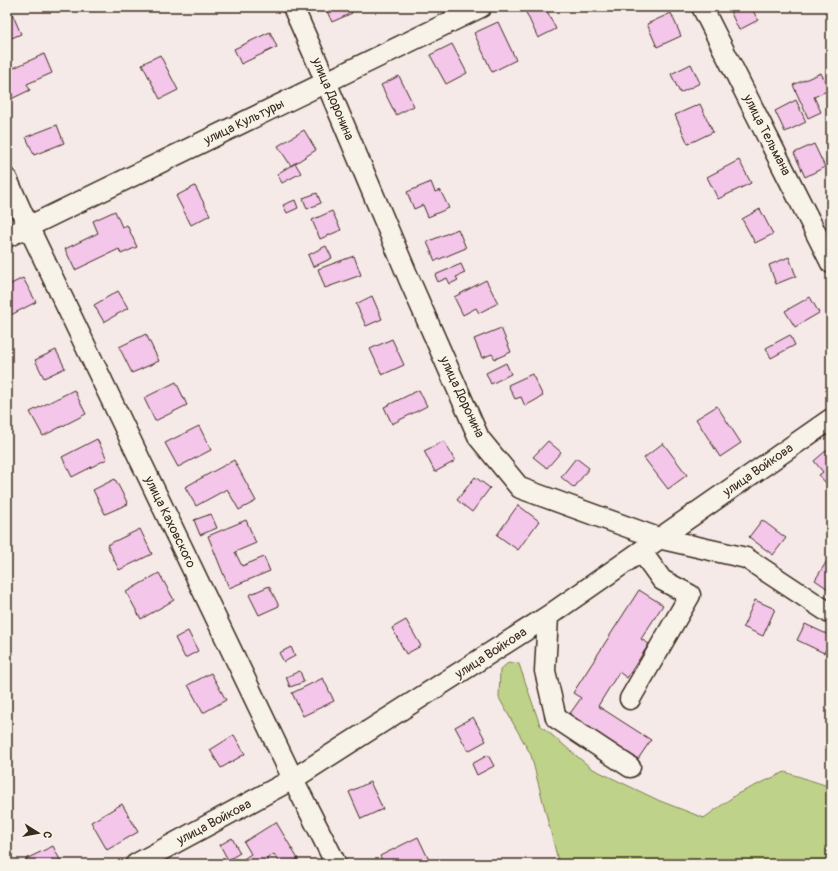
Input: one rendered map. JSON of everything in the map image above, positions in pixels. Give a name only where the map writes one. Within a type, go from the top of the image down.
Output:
[{"type":"street","name":"улица Доронина","points":[[293,7],[409,279],[479,438],[520,488],[658,538],[746,558],[831,614]]},
{"type":"street","name":"улица Культуры","points":[[7,237],[481,7]]},
{"type":"street","name":"улица Тельмана","points":[[702,7],[831,263]]},
{"type":"street","name":"улица Каховского","points":[[7,179],[28,226],[293,779],[336,864]]},
{"type":"street","name":"улица Войкова","points":[[136,864],[293,779],[548,616],[831,419]]},
{"type":"street","points":[[630,699],[690,595],[662,580],[641,551]]},
{"type":"street","points":[[548,616],[545,671],[556,718],[630,767]]},
{"type":"green space","points":[[509,662],[519,664],[540,725],[591,768],[660,801],[704,818],[737,794],[785,772],[831,787],[831,864],[559,864],[531,755],[499,698],[500,670]]},
{"type":"building","points":[[325,7],[349,7],[352,13],[332,22]]},
{"type":"building","points":[[545,7],[556,29],[538,38],[524,8]]},
{"type":"building","points":[[734,7],[751,7],[758,20],[739,30],[729,9]]},
{"type":"building","points":[[831,10],[831,25],[825,12]]},
{"type":"building","points":[[11,11],[21,34],[7,40],[7,13]]},
{"type":"building","points":[[671,13],[681,36],[657,47],[647,24]]},
{"type":"building","points":[[498,22],[516,60],[492,72],[474,33]]},
{"type":"building","points":[[270,32],[277,47],[241,64],[234,49]]},
{"type":"building","points":[[452,44],[467,73],[446,84],[430,55]]},
{"type":"building","points":[[44,54],[52,73],[27,84],[30,90],[7,101],[7,71]]},
{"type":"building","points":[[160,55],[178,90],[160,99],[142,64]]},
{"type":"building","points":[[691,64],[700,83],[680,93],[671,74]]},
{"type":"building","points":[[821,73],[829,90],[814,97],[821,112],[808,118],[793,85]]},
{"type":"building","points":[[399,76],[414,106],[396,115],[381,85]]},
{"type":"building","points":[[796,100],[806,122],[785,132],[775,111]]},
{"type":"building","points":[[700,104],[713,132],[688,144],[675,115]]},
{"type":"building","points":[[57,125],[64,143],[34,155],[26,137]]},
{"type":"building","points":[[304,130],[316,150],[291,166],[278,146]]},
{"type":"building","points":[[814,144],[825,167],[805,177],[794,153]]},
{"type":"building","points":[[739,160],[751,183],[718,199],[707,177]]},
{"type":"building","points":[[295,163],[301,173],[282,183],[277,174]]},
{"type":"building","points":[[431,182],[435,192],[440,190],[449,208],[428,217],[423,205],[414,209],[407,192]]},
{"type":"building","points":[[195,186],[210,215],[191,225],[176,196]]},
{"type":"building","points":[[317,193],[321,203],[307,209],[303,198]]},
{"type":"building","points":[[295,200],[298,208],[287,213],[283,205]]},
{"type":"building","points":[[760,209],[773,234],[755,243],[742,219]]},
{"type":"building","points":[[115,211],[122,227],[127,225],[137,247],[121,254],[119,249],[75,270],[65,249],[98,233],[93,221]]},
{"type":"building","points":[[332,211],[341,230],[320,239],[312,220]]},
{"type":"building","points":[[458,229],[466,248],[435,261],[427,242]]},
{"type":"building","points":[[326,246],[332,258],[313,267],[308,255]]},
{"type":"building","points":[[354,256],[361,275],[325,288],[318,269]]},
{"type":"building","points":[[789,257],[796,276],[776,284],[769,265]]},
{"type":"building","points":[[461,264],[465,273],[456,277],[458,280],[450,284],[447,278],[438,282],[435,275]]},
{"type":"building","points":[[23,278],[36,302],[7,317],[7,286]]},
{"type":"building","points":[[486,280],[498,303],[479,313],[476,308],[463,315],[454,297]]},
{"type":"building","points":[[118,291],[128,308],[104,322],[94,305]]},
{"type":"building","points":[[372,296],[382,319],[366,326],[356,304]]},
{"type":"building","points":[[810,297],[819,313],[795,327],[785,311]]},
{"type":"building","points":[[501,328],[511,352],[495,359],[492,354],[482,358],[474,339]]},
{"type":"building","points":[[146,334],[159,361],[132,373],[119,347]]},
{"type":"building","points":[[790,335],[795,345],[771,358],[766,348]]},
{"type":"building","points":[[392,339],[404,365],[382,375],[370,349]]},
{"type":"building","points":[[56,350],[65,368],[44,378],[35,360]]},
{"type":"building","points":[[506,363],[511,374],[491,384],[486,373]]},
{"type":"building","points":[[532,374],[543,396],[525,406],[521,397],[515,399],[508,385]]},
{"type":"building","points":[[176,382],[187,405],[155,421],[144,398]]},
{"type":"building","points":[[74,390],[86,414],[43,436],[30,412]]},
{"type":"building","points":[[419,390],[427,406],[392,424],[384,407]]},
{"type":"building","points":[[717,406],[741,443],[720,457],[696,419]]},
{"type":"building","points":[[199,426],[211,450],[178,467],[165,443]]},
{"type":"building","points":[[97,439],[107,459],[72,477],[62,457]]},
{"type":"building","points":[[444,441],[455,461],[435,472],[424,451]]},
{"type":"building","points":[[548,441],[561,452],[547,468],[533,457]]},
{"type":"building","points":[[663,443],[687,475],[668,489],[644,458]]},
{"type":"building","points":[[828,449],[831,452],[831,489],[819,475],[823,472],[814,461]]},
{"type":"building","points":[[576,458],[589,468],[574,488],[561,477]]},
{"type":"building","points":[[234,460],[256,501],[239,510],[227,489],[196,506],[185,487]]},
{"type":"building","points":[[475,477],[490,488],[472,512],[457,500]]},
{"type":"building","points":[[115,479],[128,504],[105,514],[93,490]]},
{"type":"building","points":[[518,505],[539,521],[518,550],[497,535]]},
{"type":"building","points":[[211,514],[217,528],[200,535],[194,520]]},
{"type":"building","points":[[246,520],[256,543],[235,552],[242,566],[264,557],[270,571],[229,588],[208,536]]},
{"type":"building","points":[[762,520],[786,538],[773,555],[749,537]]},
{"type":"building","points":[[140,529],[152,554],[119,570],[107,545]]},
{"type":"building","points":[[827,561],[831,564],[831,591],[815,580]]},
{"type":"building","points":[[159,573],[174,600],[141,619],[126,592]]},
{"type":"building","points":[[269,586],[279,606],[259,615],[249,595]]},
{"type":"building","points":[[639,590],[663,605],[641,639],[649,644],[627,678],[619,672],[598,706],[651,740],[638,759],[569,715],[581,698],[573,693]]},
{"type":"building","points":[[755,600],[775,609],[763,636],[743,627]]},
{"type":"building","points":[[406,620],[421,646],[406,654],[392,628]]},
{"type":"building","points":[[805,624],[831,636],[824,653],[797,640]]},
{"type":"building","points":[[188,631],[198,651],[185,658],[175,638]]},
{"type":"building","points":[[291,647],[295,656],[284,662],[279,653]]},
{"type":"building","points":[[300,671],[304,682],[290,687],[286,677]]},
{"type":"building","points":[[211,673],[226,700],[203,713],[188,685]]},
{"type":"building","points":[[323,678],[334,701],[303,716],[292,693]]},
{"type":"building","points":[[473,717],[486,741],[468,751],[455,727]]},
{"type":"building","points":[[234,735],[245,754],[221,768],[210,750]]},
{"type":"building","points":[[488,755],[494,766],[477,775],[472,764]]},
{"type":"building","points":[[370,782],[383,809],[361,819],[349,792]]},
{"type":"building","points":[[122,804],[138,832],[107,850],[91,822]]},
{"type":"building","points":[[276,822],[298,859],[289,864],[281,864],[274,854],[266,859],[269,864],[236,864],[251,854],[244,842]]},
{"type":"building","points":[[418,837],[429,860],[422,864],[384,864],[380,856]]},
{"type":"building","points":[[232,838],[240,853],[228,860],[220,845]]},
{"type":"building","points":[[53,846],[62,864],[28,864],[26,859]]}]
